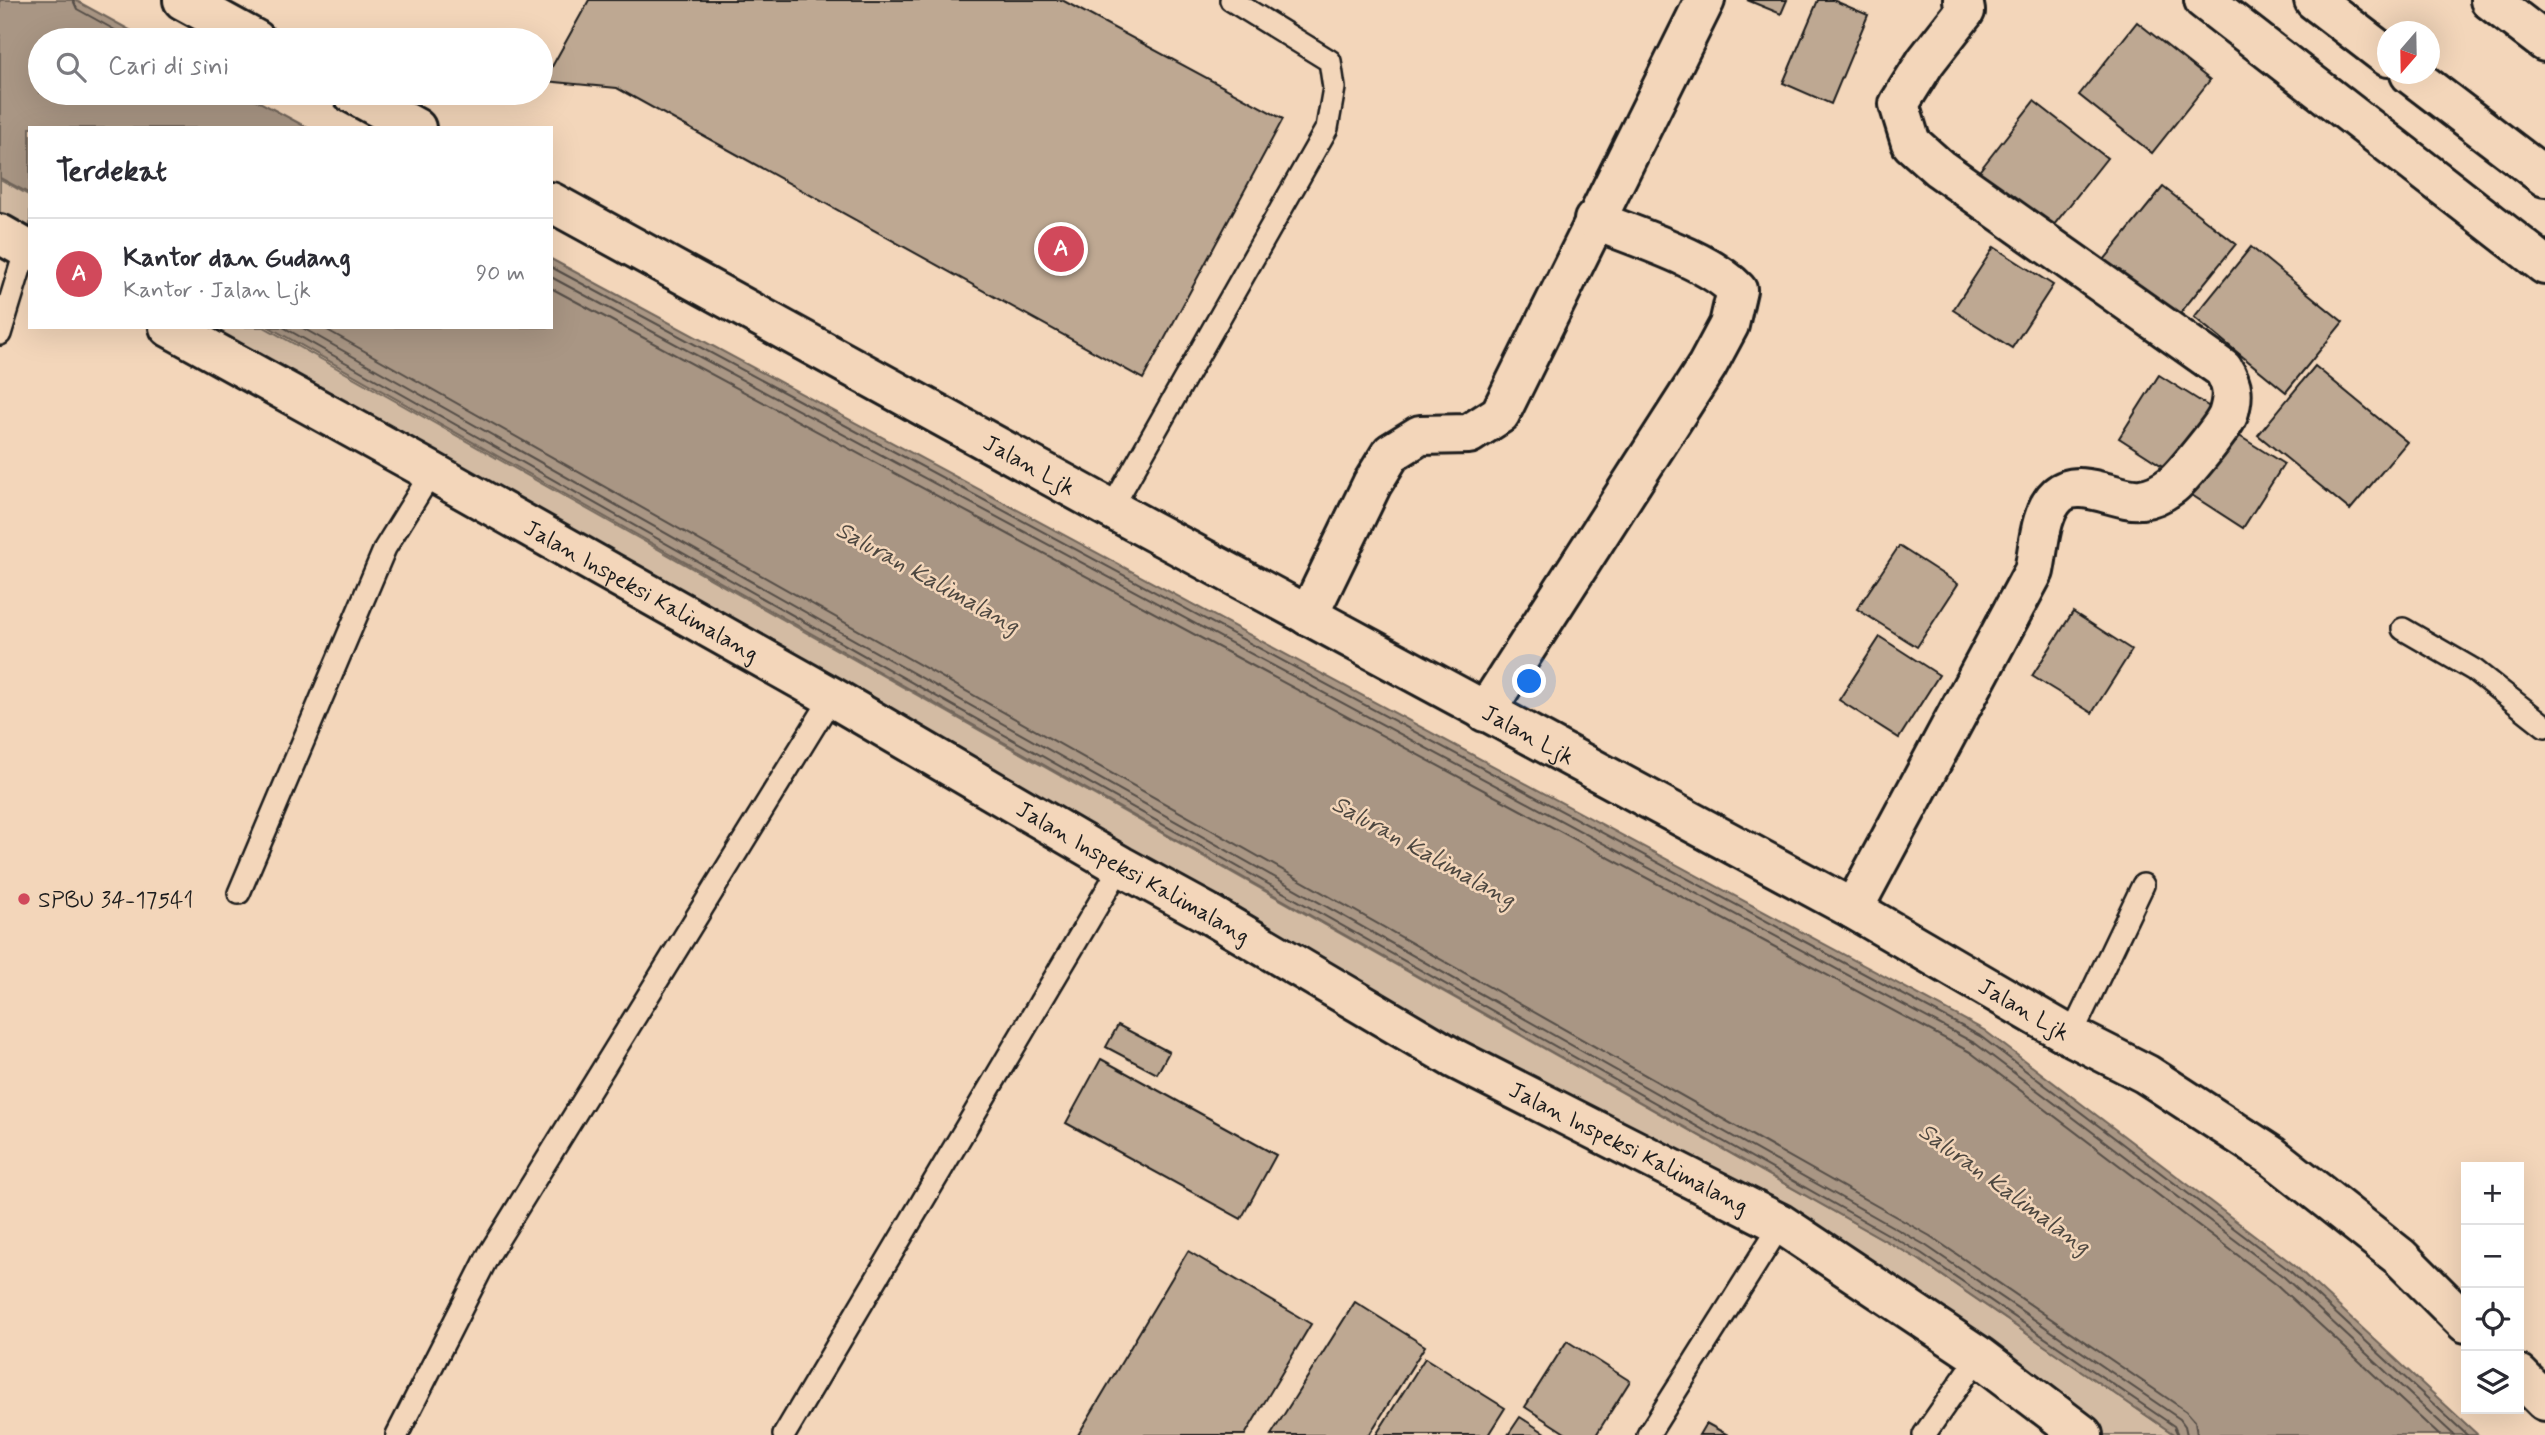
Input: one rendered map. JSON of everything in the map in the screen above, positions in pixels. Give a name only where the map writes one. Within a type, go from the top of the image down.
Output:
[{"type":"main road","points":[[183,0],[234,28]]},
{"type":"main road","points":[[1308,616],[1372,484],[1391,453],[1420,435],[1469,435],[1500,414],[1704,0]]},
{"type":"main road","points":[[1853,909],[2034,571],[2046,511],[2058,494],[2070,489],[2095,489],[2140,500],[2161,493],[2174,484],[2227,418],[2231,400],[2232,383],[2224,369],[1939,168],[1911,143],[1899,104],[1926,61],[1965,11],[1963,0]]},
{"type":"main road","points":[[2204,0],[2545,265]]},
{"type":"main road","points":[[2314,0],[2377,49]]},
{"type":"main road","points":[[2490,0],[2545,41]]},
{"type":"main road","points":[[2423,84],[2545,177]]},
{"type":"main road","points":[[374,105],[412,126]]},
{"type":"main road","name":"Jalan Ljk","points":[[553,203],[1308,616],[1853,909],[2071,1036],[2146,1074],[2272,1156],[2400,1257],[2461,1318]]},
{"type":"main road","points":[[1485,712],[1707,366],[1729,325],[1737,290],[1726,278],[1701,264],[1594,220]]},
{"type":"main road","name":"Jalan Inspeksi Kalimalang","points":[[173,329],[832,697],[1453,1058],[1781,1224],[1979,1356],[2083,1435]]},
{"type":"main road","points":[[2524,1380],[2545,1401]]},
{"type":"lane","points":[[1111,509],[1327,128],[1334,88],[1330,61],[1231,0]]},
{"type":"lane","points":[[0,334],[19,245]]},
{"type":"lane","points":[[239,893],[385,548],[432,472]]},
{"type":"lane","points":[[2403,629],[2474,670],[2545,726]]},
{"type":"lane","points":[[397,1435],[489,1254],[832,697]]},
{"type":"lane","points":[[784,1435],[1121,866]]},
{"type":"lane","points":[[2071,1036],[2143,885]]},
{"type":"lane","points":[[1648,1435],[1781,1224]]},
{"type":"lane","points":[[1924,1435],[1979,1356]]},
{"type":"shaded area","points":[[0,179],[28,195],[28,250],[0,234]]},
{"type":"shaded area","points":[[173,329],[268,329],[1918,1259],[2175,1435],[2083,1435],[1979,1356]]},
{"type":"water","points":[[0,0],[75,0],[126,28],[28,28],[28,105],[265,105],[304,126],[28,126],[28,193],[0,178]]},
{"type":"water","name":"Saluran Kalimalang","points":[[553,260],[1984,1030],[2294,1265],[2478,1435],[2175,1435],[1918,1259],[273,329],[553,329]]},
{"type":"building","points":[[589,0],[1062,0],[1283,119],[1143,379],[617,88],[553,82],[553,65]]},
{"type":"building","points":[[1747,0],[1787,0],[1781,14]]},
{"type":"building","points":[[1818,0],[1833,0],[1868,15],[1831,104],[1783,83]]},
{"type":"building","points":[[2137,22],[2210,80],[2152,153],[2079,95]]},
{"type":"building","points":[[2034,101],[2107,158],[2049,231],[1977,174]]},
{"type":"building","points":[[2163,187],[2236,244],[2177,317],[2104,260]]},
{"type":"building","points":[[1994,247],[2053,285],[2012,348],[1953,310]]},
{"type":"building","points":[[2251,247],[2343,322],[2286,392],[2194,317]]},
{"type":"building","points":[[2315,366],[2407,442],[2350,510],[2258,435]]},
{"type":"building","points":[[2159,375],[2219,413],[2178,476],[2119,438]]},
{"type":"building","points":[[2225,427],[2284,464],[2243,528],[2184,490]]},
{"type":"building","points":[[1899,546],[1958,584],[1917,647],[1857,609]]},
{"type":"building","points":[[2073,612],[2132,650],[2092,713],[2032,676]]},
{"type":"building","points":[[1880,637],[1939,675],[1899,738],[1839,700]]},
{"type":"building","points":[[1118,1025],[1169,1052],[1157,1074],[1106,1047]]},
{"type":"building","points":[[1101,1059],[1276,1155],[1241,1219],[1066,1123]]},
{"type":"building","points":[[1188,1251],[1311,1324],[1245,1435],[1078,1435]]},
{"type":"building","points":[[1355,1302],[1425,1346],[1369,1435],[1271,1435]]},
{"type":"building","points":[[1567,1341],[1630,1381],[1596,1435],[1568,1435],[1525,1407]]},
{"type":"building","points":[[1425,1358],[1505,1408],[1488,1435],[1376,1435]]},
{"type":"building","points":[[1520,1417],[1548,1435],[1508,1435]]},
{"type":"building","points":[[1706,1423],[1728,1435],[1699,1435]]},
{"type":"place","name":"Kantor dan Gudang","points":[[1061,249]]},
{"type":"place","name":"SPBU 34-17541","points":[[24,899]]}]
